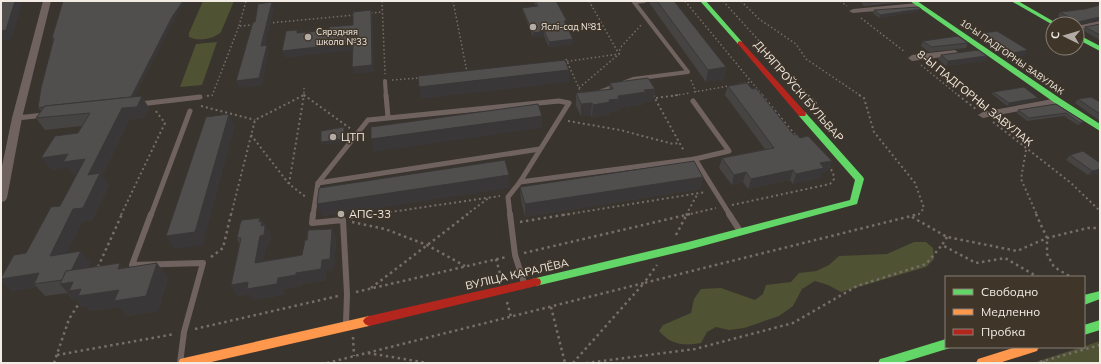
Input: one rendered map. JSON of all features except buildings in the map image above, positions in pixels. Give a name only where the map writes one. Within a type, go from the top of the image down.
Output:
[{"type":"street","points":[[1,198],[16,118],[47,1]]},
{"type":"street","name":"ДНЯПРОЎСКІ БУЛЬВАР","points":[[703,1],[860,178],[854,202]]},
{"type":"street","points":[[1014,1],[1045,18]]},
{"type":"street","points":[[853,11],[916,3]]},
{"type":"street","name":"10-Ы ПАДГОРНЫ ЗАВУЛАК","points":[[916,3],[1058,101],[1100,128]]},
{"type":"street","points":[[1085,26],[1100,23]]},
{"type":"street","points":[[1085,41],[1100,49]]},
{"type":"street","points":[[912,58],[986,50]]},
{"type":"street","points":[[983,115],[1058,101]]},
{"type":"street","name":"ВУЛІЦА КАРАЛЁВА","points":[[184,363],[349,324],[525,285],[741,233],[854,202]]},
{"type":"street","points":[[1085,300],[1100,294]]},
{"type":"street","points":[[1085,330],[1100,325]]},
{"type":"street","points":[[884,363],[945,344]]},
{"type":"street","points":[[982,363],[1030,348]]},
{"type":"lane","points":[[634,2],[644,1]]},
{"type":"lane","points":[[583,98],[633,79],[688,72],[634,2]]},
{"type":"lane","points":[[385,81],[388,117]]},
{"type":"lane","points":[[134,104],[200,97]]},
{"type":"lane","points":[[349,324],[343,220],[312,223],[318,183],[368,120],[559,101],[569,104]]},
{"type":"lane","points":[[525,285],[515,255],[508,197],[520,182],[569,104],[576,101]]},
{"type":"lane","points":[[520,182],[695,159],[729,151],[693,101]]},
{"type":"lane","points":[[180,363],[184,332],[203,263],[132,265],[190,111]]},
{"type":"lane","points":[[16,118],[48,114]]},
{"type":"lane","points":[[318,183],[540,149]]},
{"type":"lane","points":[[695,159],[741,233]]},
{"type":"path","points":[[200,97],[212,96],[239,26],[246,1]]},
{"type":"path","points":[[382,1],[385,81],[422,77]]},
{"type":"path","points":[[453,1],[467,73]]},
{"type":"path","points":[[589,1],[619,54]]},
{"type":"path","points":[[723,1],[816,103],[808,119]]},
{"type":"path","points":[[327,363],[919,214],[924,208],[915,183],[874,132],[864,98],[806,59],[796,44],[760,19],[741,1]]},
{"type":"path","name":"8-Ы ПАДГОРНЫ ЗАВУЛАК","points":[[840,1],[1026,150],[1071,183],[1099,211]]},
{"type":"path","points":[[367,13],[382,12]]},
{"type":"path","points":[[269,23],[360,14]]},
{"type":"path","points":[[579,88],[619,54],[620,48],[647,19]]},
{"type":"path","points":[[239,26],[254,25]]},
{"type":"path","points":[[559,62],[619,54]]},
{"type":"path","points":[[567,60],[583,98]]},
{"type":"path","points":[[688,72],[696,92],[693,101]]},
{"type":"path","points":[[644,78],[688,160]]},
{"type":"path","points":[[656,98],[751,82]]},
{"type":"path","points":[[289,184],[304,88]]},
{"type":"path","points":[[199,106],[255,120],[304,95]]},
{"type":"path","points":[[304,95],[357,133]]},
{"type":"path","points":[[97,271],[139,175],[165,123],[155,112],[158,102]]},
{"type":"path","points":[[203,263],[223,248],[255,120]]},
{"type":"path","points":[[559,120],[620,130],[673,144],[680,143]]},
{"type":"path","points":[[252,135],[289,184],[315,203]]},
{"type":"path","points":[[1026,150],[1021,179],[1048,238],[1047,254],[1054,267],[1069,276]]},
{"type":"path","points":[[511,223],[715,191]]},
{"type":"path","points":[[370,288],[491,197]]},
{"type":"path","points":[[343,220],[491,197],[508,197]]},
{"type":"path","points":[[911,216],[947,237],[1017,251],[1048,238],[1088,228],[1100,228]]},
{"type":"path","points":[[343,220],[385,229],[427,245],[465,266]]},
{"type":"path","points":[[586,363],[695,349],[792,323],[857,286],[926,264],[947,237]]},
{"type":"path","points":[[942,245],[976,263],[1005,258],[1036,276]]},
{"type":"path","points":[[573,363],[644,283]]},
{"type":"path","points":[[54,363],[69,319],[83,298]]},
{"type":"path","points":[[551,307],[565,363]]},
{"type":"path","points":[[349,324],[354,356]]},
{"type":"path","points":[[1036,363],[1100,345]]},
{"type":"path","points":[[367,353],[428,363]]},
{"type":"path","points":[[1042,362],[1048,363]]},
{"type":"green space","points":[[203,1],[234,1],[221,32],[206,39],[193,39],[189,37],[189,33]]},
{"type":"green space","points":[[217,42],[202,85],[180,87],[196,44]]},
{"type":"green space","points":[[914,242],[926,242],[933,248],[934,259],[926,267],[841,292],[828,285],[815,281],[802,289],[793,306],[779,316],[744,328],[729,330],[716,327],[707,332],[701,343],[683,344],[673,342],[659,331],[663,325],[691,313],[694,299],[701,289],[721,288],[755,300],[763,294],[766,285],[791,282],[799,273],[816,271],[829,265],[839,256],[887,254]]},
{"type":"green space","points":[[1100,341],[1100,363],[1033,363],[1079,348],[1085,348],[1085,346]]},
{"type":"traffic: fast","points":[[703,1],[740,43]]},
{"type":"traffic: fast","points":[[913,1],[1058,101],[1100,128]]},
{"type":"traffic: fast","points":[[1014,1],[1045,18]]},
{"type":"traffic: fast","points":[[1085,41],[1100,49]]},
{"type":"traffic: fast","points":[[536,282],[688,246],[854,202],[860,179],[802,114]]},
{"type":"traffic: fast","points":[[1085,300],[1100,295]]},
{"type":"traffic: fast","points":[[1085,330],[1100,325]]},
{"type":"traffic: fast","points":[[884,363],[945,344]]},
{"type":"traffic: slow","points":[[184,363],[369,321]]},
{"type":"traffic: slow","points":[[982,363],[1030,348]]},
{"type":"traffic: jam","points":[[740,43],[802,114]]},
{"type":"traffic: jam","points":[[369,321],[536,282]]},
{"type":"place","name":"Яслі-сад №81","points":[[533,27]]},
{"type":"place","name":"Сярэдняя школа №33","points":[[308,37]]},
{"type":"place","name":"ЦТП","points":[[333,137]]},
{"type":"place","name":"АПС-33","points":[[341,214]]}]
